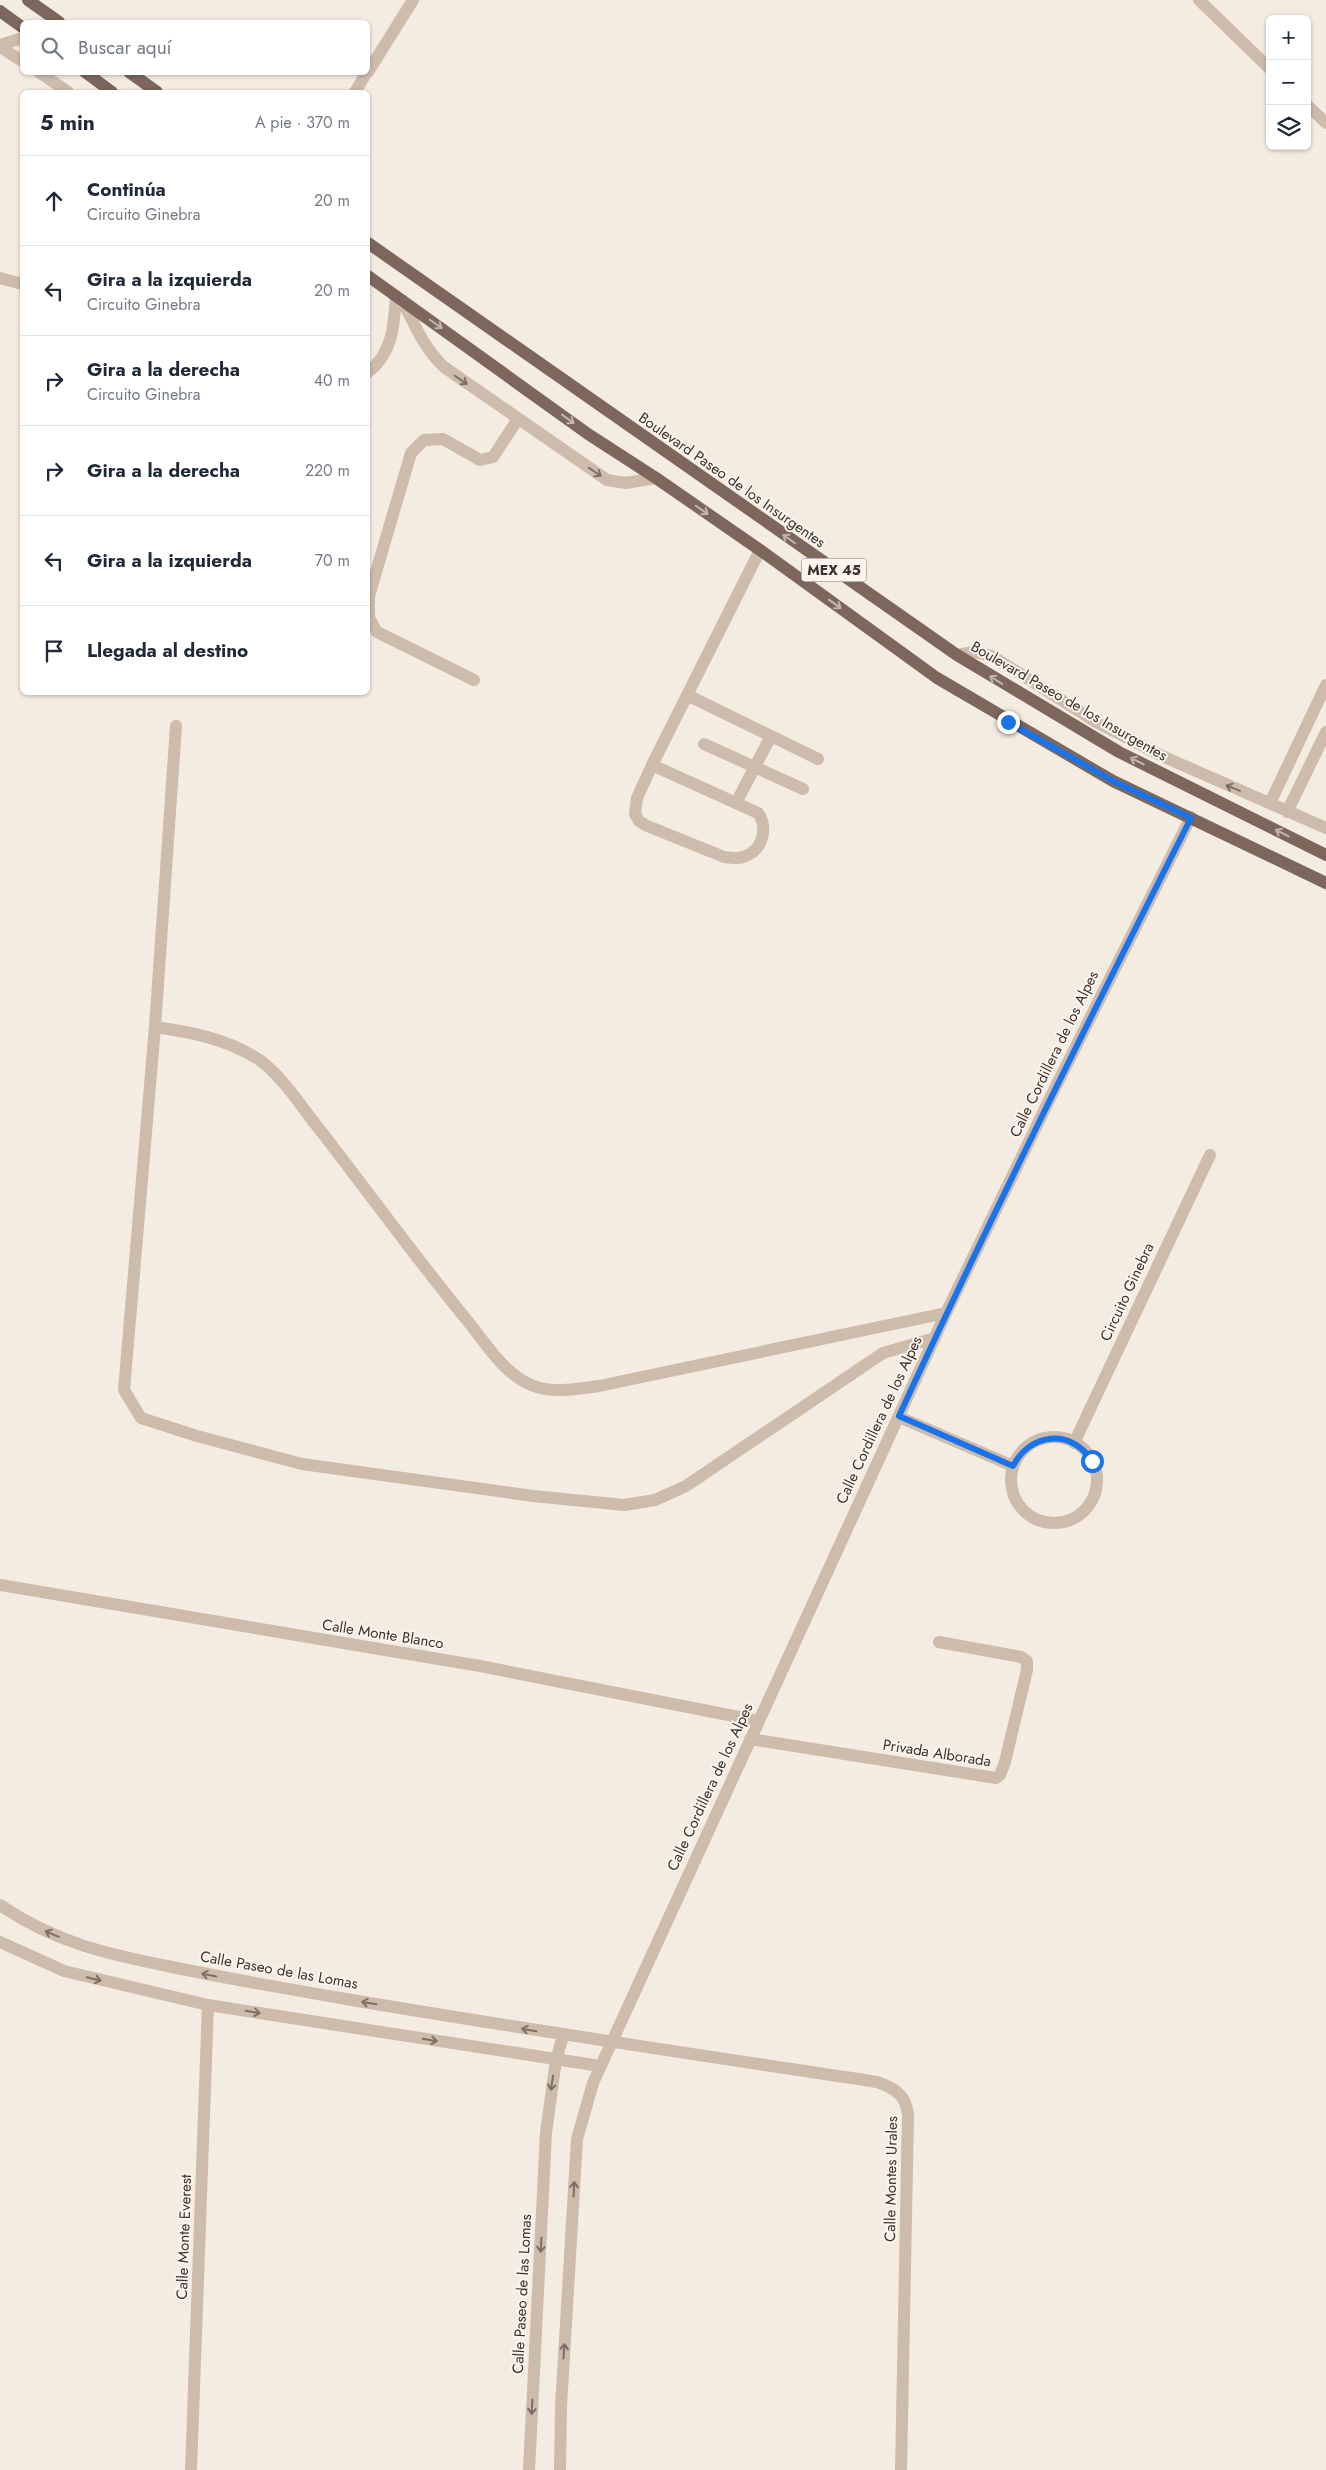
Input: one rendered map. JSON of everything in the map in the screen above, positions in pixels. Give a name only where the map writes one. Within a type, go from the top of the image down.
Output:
[{"type":"main road","points":[[28,0],[56,20]]},
{"type":"main road","points":[[0,11],[20,26]]},
{"type":"main road","points":[[89,75],[109,90]]},
{"type":"main road","points":[[132,75],[154,90]]},
{"type":"main road","name":"Boulevard Paseo de los Insurgentes","points":[[370,244],[957,655],[1119,752],[1326,855]]},
{"type":"main road","name":"MEX 45","points":[[370,277],[588,434],[656,478],[760,550],[937,678],[1008,722],[1113,781],[1326,883]]},
{"type":"street","points":[[370,69],[413,0]]},
{"type":"street","points":[[1199,0],[1266,65]]},
{"type":"street","points":[[0,46],[20,39]]},
{"type":"street","points":[[0,46],[20,61]]},
{"type":"street","points":[[45,75],[65,90]]},
{"type":"street","points":[[356,90],[366,75]]},
{"type":"street","points":[[1311,109],[1326,124]]},
{"type":"street","points":[[0,278],[20,283]]},
{"type":"street","points":[[370,370],[378,364],[389,347],[399,298]]},
{"type":"street","points":[[399,298],[419,335],[434,358],[444,368],[607,480],[626,483],[656,478]]},
{"type":"street","points":[[370,593],[411,453],[424,440],[443,439],[480,460],[493,457],[518,419]]},
{"type":"street","points":[[652,764],[758,813],[764,821],[765,829],[762,839],[750,854],[743,857],[724,857],[645,825],[639,821],[635,814],[635,806],[652,764],[760,550]]},
{"type":"street","points":[[370,620],[378,632],[474,680]]},
{"type":"street","points":[[957,655],[974,652],[992,656],[1096,722],[1162,756],[1326,828]]},
{"type":"street","points":[[1270,803],[1326,684]]},
{"type":"street","points":[[687,695],[818,759]]},
{"type":"street","points":[[176,726],[155,1027],[124,1390],[134,1410],[141,1418],[197,1436],[302,1464],[533,1496],[624,1505],[655,1500],[686,1486],[883,1353],[935,1338]]},
{"type":"street","points":[[1287,812],[1326,732]]},
{"type":"street","points":[[736,803],[771,736]]},
{"type":"street","points":[[704,744],[803,790]]},
{"type":"street","name":"Calle Cordillera de los Alpes","points":[[612,2042],[946,1313],[1054,1090],[1191,818]]},
{"type":"street","points":[[155,1027],[180,1030],[216,1039],[260,1060],[303,1109],[445,1294],[509,1370],[531,1385],[558,1390],[599,1386],[946,1313]]},
{"type":"street","name":"Circuito Ginebra","points":[[1074,1443],[1210,1154]]},
{"type":"street","points":[[899,1416],[1013,1466]]},
{"type":"street","points":[[1059,1438],[1074,1443],[1092,1461],[1096,1477],[1094,1494],[1080,1514],[1064,1522],[1039,1521],[1025,1512],[1015,1499],[1012,1491],[1013,1466],[1028,1446],[1042,1439],[1059,1438]]},
{"type":"street","name":"Calle Monte Blanco","points":[[0,1585],[480,1666],[759,1721]]},
{"type":"street","name":"Privada Alborada","points":[[750,1739],[996,1778],[1000,1775],[1005,1762],[1027,1670],[1027,1661],[1021,1657],[938,1642]]},
{"type":"street","name":"Calle Paseo de las Lomas","points":[[0,1905],[50,1934],[100,1952],[210,1975],[563,2036],[612,2042]]},
{"type":"street","points":[[0,1942],[64,1971],[208,2005],[600,2066]]},
{"type":"street","name":"Calle Monte Everest","points":[[191,2470],[208,2005]]},
{"type":"street","name":"Calle Paseo de las Lomas","points":[[529,2470],[546,2133],[556,2060],[563,2036]]},
{"type":"street","points":[[560,2470],[561,2406],[577,2139],[600,2066],[612,2042]]},
{"type":"street","name":"Calle Montes Urales","points":[[612,2042],[877,2082],[892,2088],[903,2098],[907,2106],[908,2132],[900,2470]]},
{"type":"route","points":[[1008,722],[1113,781],[1191,818],[1054,1090],[946,1313],[899,1416],[1013,1466],[1017,1458],[1028,1446],[1042,1439],[1050,1438],[1059,1438],[1074,1443],[1088,1454],[1092,1461]]}]
